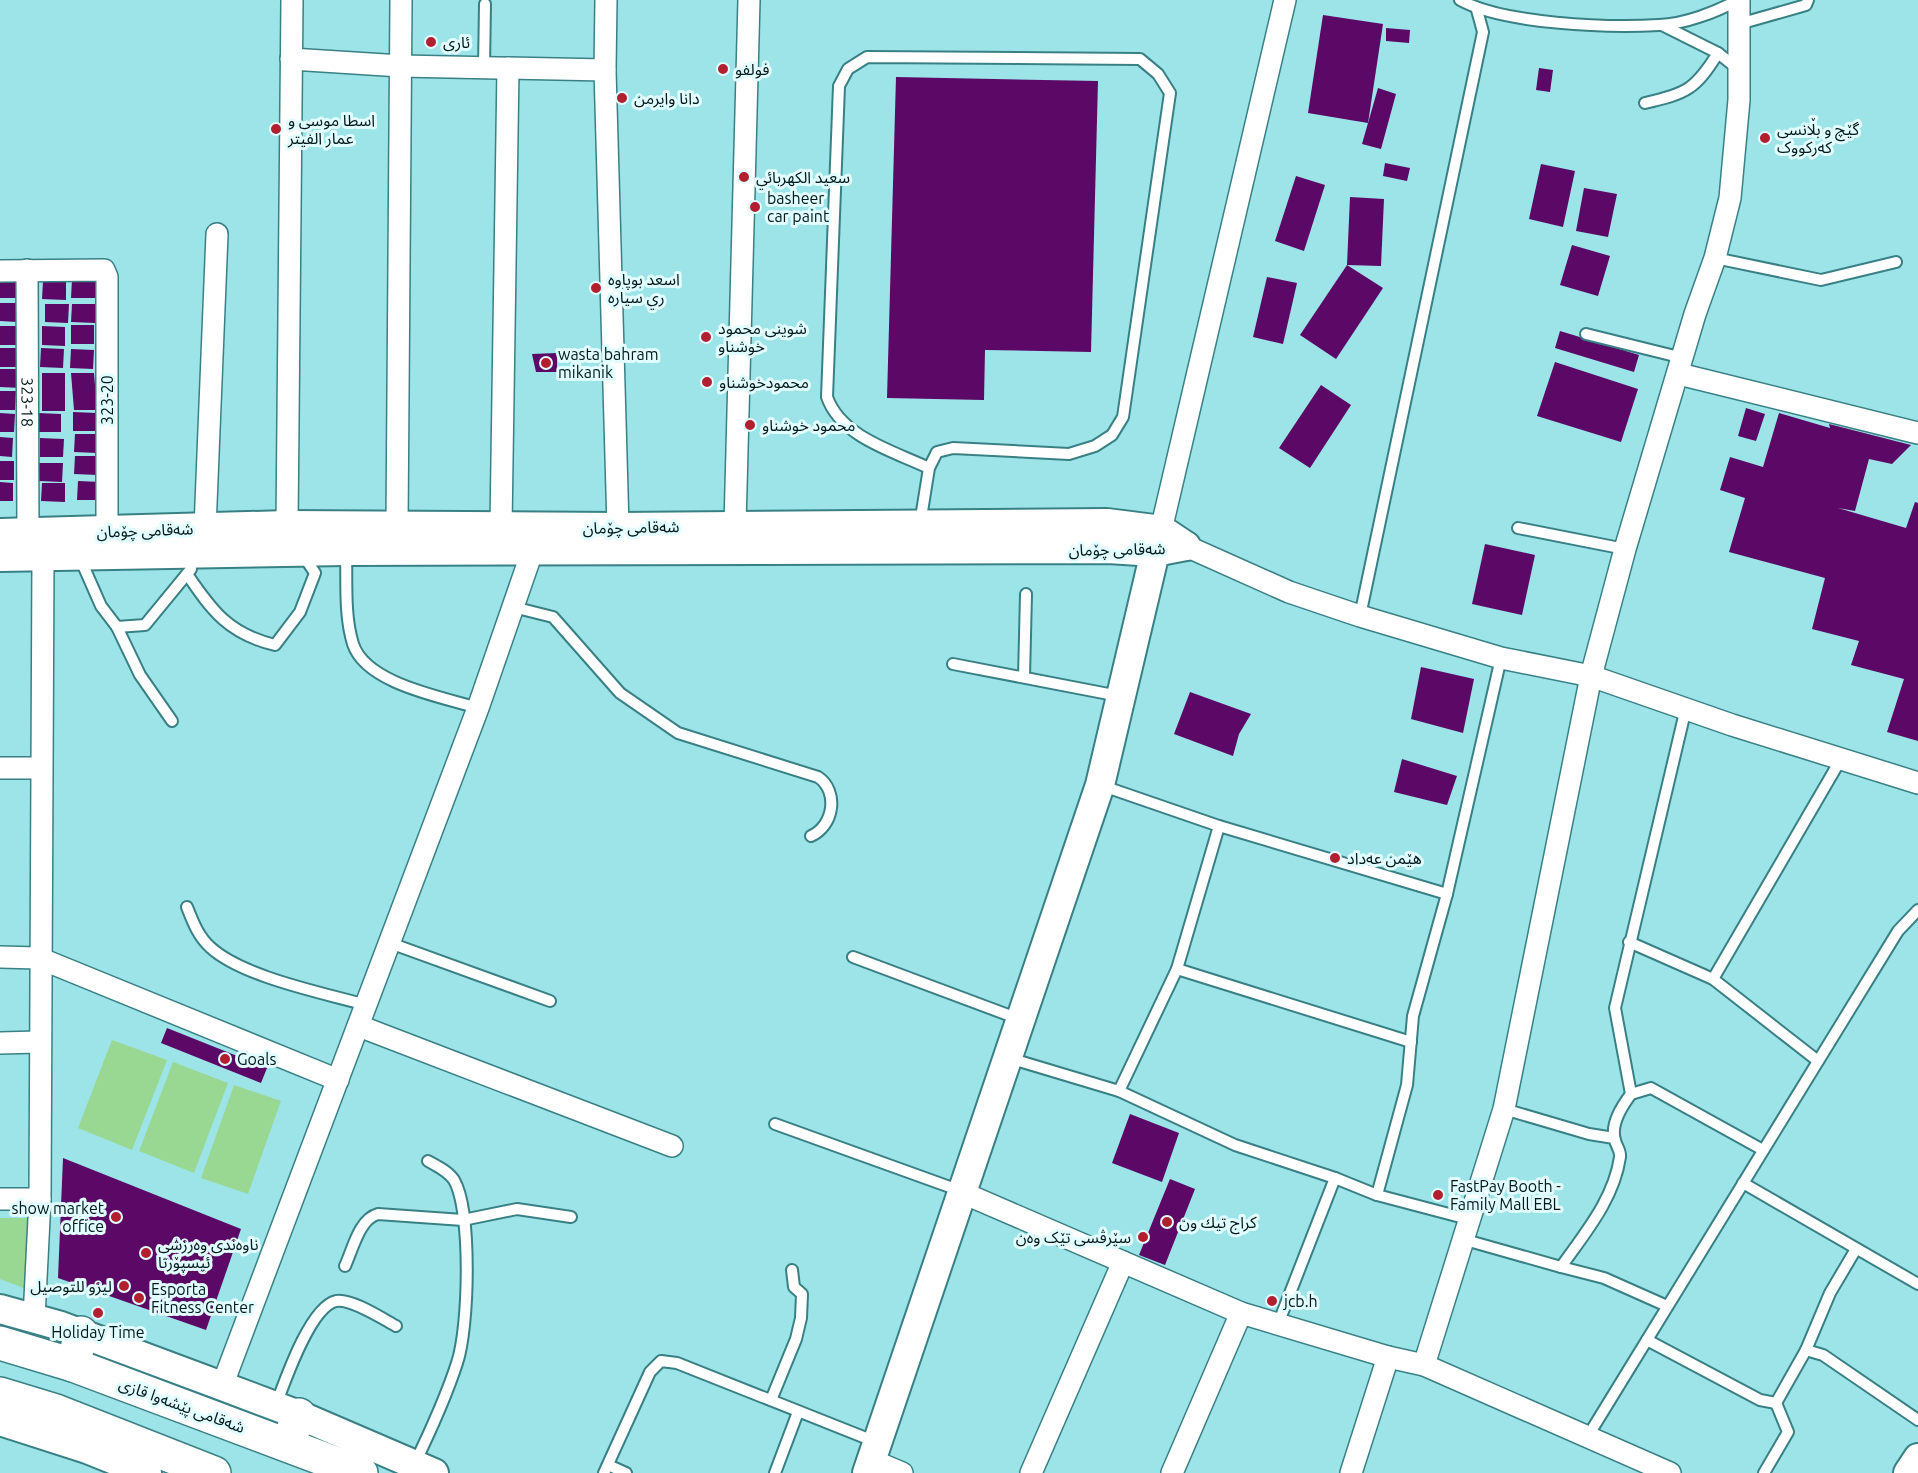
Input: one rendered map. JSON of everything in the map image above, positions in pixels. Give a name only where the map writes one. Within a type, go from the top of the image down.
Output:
[{"type":"highway","points":[[73,1365],[81,1333]]},
{"type":"highway","name":"شەقامی پێشەوا قازی","points":[[0,1343],[294,1429],[362,1473]]},
{"type":"highway","points":[[0,1395],[56,1412],[213,1473]]},
{"type":"highway","points":[[294,1429],[348,1473]]},
{"type":"street","points":[[287,525],[292,0]]},
{"type":"street","points":[[398,525],[401,0]]},
{"type":"street","points":[[606,0],[605,70],[618,527]]},
{"type":"street","points":[[735,525],[748,0]]},
{"type":"street","points":[[902,1473],[872,1459],[1100,785],[1123,697],[1285,0]]},
{"type":"street","points":[[1424,1365],[1504,1109],[1591,676],[1625,549],[1695,314],[1715,258],[1730,198],[1739,100],[1739,0]]},
{"type":"street","points":[[291,59],[401,66],[605,70]]},
{"type":"street","points":[[501,526],[508,68]]},
{"type":"street","points":[[199,552],[217,234]]},
{"type":"street","points":[[0,271],[27,270]]},
{"type":"street","name":"323-20","points":[[27,270],[104,270],[107,277],[107,532]]},
{"type":"street","name":"323-18","points":[[27,270],[28,533]]},
{"type":"street","points":[[1681,366],[1918,433]]},
{"type":"street","name":"شەقامی چۆمان","points":[[0,557],[199,552],[287,525],[618,527],[920,524],[1107,536],[1186,546]]},
{"type":"street","name":"شەقامی چۆمان","points":[[0,533],[107,532],[199,552]]},
{"type":"street","name":"شەقامی چۆمان","points":[[242,540],[302,554],[346,551],[532,552],[1107,536]]},
{"type":"street","points":[[1186,546],[1289,592],[1360,616],[1500,658],[1591,676],[1918,783]]},
{"type":"street","points":[[222,1386],[478,708],[532,552]]},
{"type":"street","points":[[34,1318],[40,1199],[39,958],[43,557]]},
{"type":"street","points":[[0,768],[41,768]]},
{"type":"street","points":[[0,957],[39,958],[338,1080]]},
{"type":"street","points":[[359,1026],[672,1146]]},
{"type":"street","points":[[0,1043],[39,1042]]},
{"type":"street","points":[[961,1192],[1241,1313],[1388,1358],[1424,1365],[1670,1473]]},
{"type":"street","points":[[0,1199],[40,1199]]},
{"type":"street","points":[[1031,1473],[1124,1262]]},
{"type":"street","points":[[0,1309],[81,1333],[222,1386],[294,1429],[424,1469]]},
{"type":"street","points":[[1172,1473],[1241,1313]]},
{"type":"street","points":[[1352,1473],[1388,1358]]},
{"type":"street","points":[[0,1421],[95,1463],[147,1473]]},
{"type":"street","points":[[1908,1473],[1918,1458]]},
{"type":"lane","points":[[1460,0],[1478,10],[1554,23],[1662,25],[1721,10],[1739,0]]},
{"type":"lane","points":[[1739,24],[1806,5],[1808,0]]},
{"type":"lane","points":[[484,68],[485,4]]},
{"type":"lane","points":[[1360,616],[1483,32],[1478,10]]},
{"type":"lane","points":[[1662,25],[1718,53],[1738,69]]},
{"type":"lane","points":[[1645,103],[1682,94],[1702,78],[1718,53]]},
{"type":"lane","points":[[920,524],[929,468],[937,452],[953,448],[1070,454],[1095,446],[1112,435],[1123,417],[1170,93],[1158,74],[1140,59],[867,57],[848,69],[839,86],[827,397],[832,413],[848,428],[929,468]]},
{"type":"lane","points":[[1715,258],[1821,280],[1896,262]]},
{"type":"lane","points":[[1586,334],[1681,366]]},
{"type":"lane","points":[[1518,528],[1625,549]]},
{"type":"lane","points":[[346,551],[348,615],[354,646],[362,657],[377,672],[394,682],[478,708]]},
{"type":"lane","points":[[199,552],[211,610],[250,639],[275,645],[300,612],[315,573],[302,554]]},
{"type":"lane","points":[[117,627],[146,625],[199,552]]},
{"type":"lane","points":[[79,556],[101,606],[117,627],[140,675],[172,721]]},
{"type":"lane","points":[[1024,677],[1026,594]]},
{"type":"lane","points":[[513,607],[553,617],[620,693],[678,734],[818,777],[828,783],[832,794],[831,810],[818,833],[811,836]]},
{"type":"lane","points":[[1377,1195],[1407,1085],[1413,1016],[1447,894],[1500,658]]},
{"type":"lane","points":[[953,664],[1123,697]]},
{"type":"lane","points":[[1631,1094],[1615,1008],[1686,708]]},
{"type":"lane","points":[[1713,979],[1841,759]]},
{"type":"lane","points":[[1100,785],[1219,826],[1447,894]]},
{"type":"lane","points":[[1119,1091],[1177,969],[1219,826]]},
{"type":"lane","points":[[188,907],[196,931],[211,948],[235,963],[261,974],[366,1005]]},
{"type":"lane","points":[[1588,1436],[1898,931],[1918,910]]},
{"type":"lane","points":[[1629,942],[1713,979],[1818,1061]]},
{"type":"lane","points":[[390,943],[550,1001]]},
{"type":"lane","points":[[853,957],[1022,1020]]},
{"type":"lane","points":[[1177,969],[1411,1042]]},
{"type":"lane","points":[[1008,1057],[1119,1091],[1235,1145],[1335,1178],[1561,1267],[1604,1278],[1667,1306]]},
{"type":"lane","points":[[1561,1267],[1600,1211],[1612,1186],[1621,1155],[1614,1138],[1619,1112],[1631,1094],[1651,1088],[1764,1150]]},
{"type":"lane","points":[[1504,1109],[1589,1134],[1614,1138]]},
{"type":"lane","points":[[775,1124],[961,1192]]},
{"type":"lane","points":[[424,1469],[458,1361],[465,1318],[463,1220],[459,1192],[453,1178],[428,1161]]},
{"type":"lane","points":[[1278,1324],[1335,1178]]},
{"type":"lane","points":[[1743,1183],[1918,1284]]},
{"type":"lane","points":[[345,1266],[370,1216],[378,1214],[463,1220],[517,1209],[572,1217]]},
{"type":"lane","points":[[1776,1403],[1806,1350],[1830,1293],[1856,1249]]},
{"type":"lane","points":[[771,1401],[801,1318],[802,1294],[794,1287],[792,1270]]},
{"type":"lane","points":[[294,1429],[314,1319],[336,1301],[349,1302],[396,1326]]},
{"type":"lane","points":[[1647,1340],[1760,1400],[1776,1403]]},
{"type":"lane","points":[[1806,1350],[1823,1355],[1918,1420]]},
{"type":"lane","points":[[626,1473],[606,1469],[650,1372],[661,1361],[677,1363],[798,1412],[872,1459]]},
{"type":"lane","points":[[1764,1473],[1788,1432],[1776,1403]]},
{"type":"lane","points":[[775,1473],[798,1412]]},
{"type":"green space","points":[[112,1040],[167,1060],[132,1150],[78,1128]]},
{"type":"green space","points":[[173,1062],[228,1083],[194,1173],[139,1151]]},
{"type":"green space","points":[[234,1085],[281,1101],[248,1194],[201,1178]]},
{"type":"green space","points":[[0,1218],[30,1218],[29,1290],[0,1279]]},
{"type":"building","points":[[1323,15],[1383,24],[1368,123],[1308,113]]},
{"type":"building","points":[[1386,28],[1410,30],[1409,43],[1386,41]]},
{"type":"building","points":[[1539,68],[1553,70],[1550,92],[1536,90]]},
{"type":"building","points":[[896,77],[1098,81],[1091,352],[985,350],[984,400],[887,398]]},
{"type":"building","points":[[1378,88],[1396,94],[1381,149],[1362,144]]},
{"type":"building","points":[[1385,163],[1410,168],[1407,181],[1383,176]]},
{"type":"building","points":[[1541,164],[1575,171],[1563,227],[1529,219]]},
{"type":"building","points":[[1296,176],[1325,185],[1304,251],[1275,241]]},
{"type":"building","points":[[1584,188],[1617,194],[1608,237],[1576,231]]},
{"type":"building","points":[[1350,197],[1384,199],[1381,266],[1347,265]]},
{"type":"building","points":[[1572,245],[1610,256],[1598,296],[1560,285]]},
{"type":"building","points":[[1347,265],[1383,288],[1336,359],[1300,335]]},
{"type":"building","points":[[1267,277],[1297,283],[1283,344],[1253,337]]},
{"type":"building","points":[[0,279],[17,280],[17,298],[0,298]]},
{"type":"building","points":[[72,279],[95,280],[95,298],[71,298]]},
{"type":"building","points":[[43,281],[66,281],[66,300],[42,299]]},
{"type":"building","points":[[0,303],[17,303],[17,322],[0,321]]},
{"type":"building","points":[[45,304],[69,304],[68,323],[45,322]]},
{"type":"building","points":[[72,304],[95,304],[95,323],[71,322]]},
{"type":"building","points":[[71,325],[94,325],[94,344],[71,344]]},
{"type":"building","points":[[0,326],[17,326],[17,345],[0,345]]},
{"type":"building","points":[[42,326],[65,327],[65,346],[42,345]]},
{"type":"building","points":[[1560,331],[1639,355],[1634,372],[1555,348]]},
{"type":"building","points":[[0,348],[17,348],[17,367],[0,367]]},
{"type":"building","points":[[41,348],[64,349],[63,368],[40,367]]},
{"type":"building","points":[[71,349],[94,350],[93,369],[70,368]]},
{"type":"building","name":"wasta bahram mikanik","points":[[557,353],[557,372],[536,372],[532,354]]},
{"type":"building","points":[[1555,362],[1638,389],[1621,442],[1537,416]]},
{"type":"building","points":[[0,369],[21,369],[21,388],[0,387]]},
{"type":"building","points":[[42,373],[65,373],[65,411],[42,411]]},
{"type":"building","points":[[71,373],[94,373],[97,410],[74,410]]},
{"type":"building","points":[[1321,385],[1351,405],[1310,468],[1279,448]]},
{"type":"building","points":[[0,391],[16,391],[15,410],[0,410]]},
{"type":"building","points":[[1746,408],[1765,414],[1756,441],[1738,436]]},
{"type":"building","points":[[73,412],[97,413],[96,431],[73,431]]},
{"type":"building","points":[[0,413],[15,414],[14,432],[0,432]]},
{"type":"building","points":[[38,413],[61,414],[61,432],[38,432]]},
{"type":"building","points":[[1779,413],[1830,428],[1829,424],[1911,445],[1892,464],[1869,459],[1855,511],[1838,508],[1906,528],[1915,502],[1918,503],[1918,741],[1887,732],[1904,679],[1851,665],[1859,641],[1812,629],[1825,578],[1729,552],[1745,498],[1720,490],[1730,457],[1763,467]]},
{"type":"building","points":[[75,434],[98,434],[97,453],[74,452]]},
{"type":"building","points":[[0,437],[13,438],[12,457],[0,456]]},
{"type":"building","points":[[40,438],[64,439],[63,457],[40,457]]},
{"type":"building","points":[[75,456],[98,456],[98,475],[74,474]]},
{"type":"building","points":[[0,461],[14,461],[14,480],[0,480]]},
{"type":"building","points":[[39,463],[63,463],[62,482],[39,481]]},
{"type":"building","points":[[78,481],[101,482],[101,500],[77,500]]},
{"type":"building","points":[[0,482],[13,483],[13,501],[0,501]]},
{"type":"building","points":[[42,483],[65,483],[65,502],[41,501]]},
{"type":"building","points":[[1485,544],[1535,555],[1522,615],[1472,604]]},
{"type":"building","points":[[1421,667],[1474,679],[1463,733],[1411,719]]},
{"type":"building","points":[[1190,692],[1251,714],[1239,734],[1233,756],[1174,734]]},
{"type":"building","points":[[1402,759],[1457,776],[1447,805],[1394,792]]},
{"type":"building","points":[[167,1028],[267,1068],[261,1083],[161,1043]]},
{"type":"building","points":[[1130,1114],[1179,1133],[1162,1182],[1112,1163]]},
{"type":"building","name":"ناوەندی وەرزشی ئیسپۆرتا","points":[[63,1158],[241,1229],[206,1330],[58,1278]]},
{"type":"building","name":"كراج تيك ون","points":[[1170,1179],[1195,1189],[1165,1265],[1139,1255]]},
{"type":"place","name":"ئارى","points":[[431,42]]},
{"type":"place","name":"فولفو","points":[[723,69]]},
{"type":"place","name":"دانا وایرمن","points":[[622,98]]},
{"type":"place","name":"اسطا موسى و عمار الفيتر","points":[[276,129]]},
{"type":"place","name":"گێچ و بڵانسی کەرکووک","points":[[1765,138]]},
{"type":"place","name":"سعيد الكهربائي","points":[[744,177]]},
{"type":"place","name":"basheer car paint","points":[[755,207]]},
{"type":"place","name":"اسعد بوپاوه ري سياره","points":[[596,288]]},
{"type":"place","name":"شوينى محمود خوشناو","points":[[706,337]]},
{"type":"place","name":"wasta bahram mikanik","points":[[546,363]]},
{"type":"place","name":"محمودخوشناو","points":[[707,382]]},
{"type":"place","name":"محمود خوشناو","points":[[750,425]]},
{"type":"place","name":"هێمن عەداد","points":[[1335,858]]},
{"type":"place","name":"Goals","points":[[225,1059]]},
{"type":"place","name":"FastPay Booth - Family Mall EBL","points":[[1438,1195]]},
{"type":"place","name":"show market office","points":[[116,1217]]},
{"type":"place","name":"كراج تيك ون","points":[[1167,1222]]},
{"type":"place","name":"سێرڤسی تێک وەن","points":[[1143,1237]]},
{"type":"place","name":"ناوەندی وەرزشی ئیسپۆرتا","points":[[146,1253]]},
{"type":"place","name":"ليزو للتوصيل","points":[[124,1286]]},
{"type":"place","name":"Esporta Fitness Center","points":[[139,1298]]},
{"type":"place","name":"jcb.h","points":[[1272,1301]]},
{"type":"place","name":"Holiday Time","points":[[98,1313]]}]
